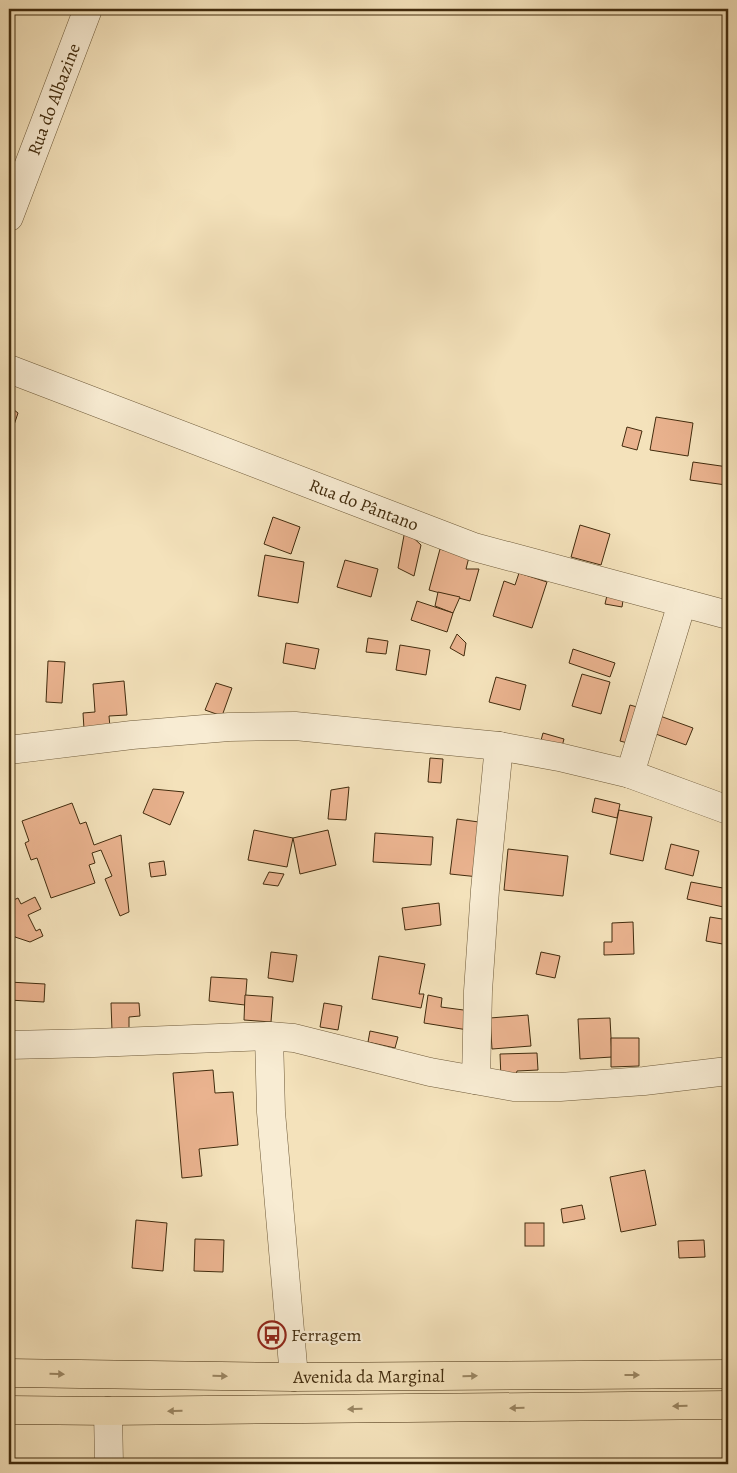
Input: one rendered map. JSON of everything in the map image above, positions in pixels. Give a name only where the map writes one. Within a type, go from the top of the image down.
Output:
[{"type":"main road","name":"Avenida da Marginal","points":[[9,1373],[294,1378],[728,1374]]},
{"type":"main road","name":"Avenida da Marginal","points":[[9,1410],[108,1411],[728,1405]]},
{"type":"street","name":"Rua do Albazine","points":[[9,217],[88,9]]},
{"type":"street","name":"Rua do Pântano","points":[[9,369],[474,547],[728,615]]},
{"type":"street","points":[[630,774],[682,602]]},
{"type":"street","points":[[9,750],[132,735],[262,725],[295,726],[500,746],[630,774],[728,810]]},
{"type":"street","points":[[476,1080],[478,991],[485,890],[500,746]]},
{"type":"street","points":[[269,1036],[271,1112],[294,1378]]},
{"type":"street","points":[[9,1044],[94,1043],[269,1036],[294,1038],[430,1072],[514,1087],[560,1088],[728,1071]]},
{"type":"street","points":[[108,1411],[109,1464]]},
{"type":"building","points":[[9,406],[18,413],[13,428],[9,427]]},
{"type":"building","points":[[656,417],[693,423],[688,456],[650,450]]},
{"type":"building","points":[[627,427],[642,431],[637,450],[622,446]]},
{"type":"building","points":[[693,462],[728,467],[726,485],[690,480]]},
{"type":"building","points":[[273,517],[300,527],[291,554],[264,544]]},
{"type":"building","points":[[580,525],[610,534],[601,565],[571,557]]},
{"type":"building","points":[[405,530],[421,545],[414,576],[398,568]]},
{"type":"building","points":[[440,549],[469,557],[466,569],[479,569],[470,601],[429,590]]},
{"type":"building","points":[[265,555],[304,562],[298,603],[258,596]]},
{"type":"building","points":[[345,560],[378,569],[371,597],[337,587]]},
{"type":"building","points":[[519,573],[547,582],[532,628],[493,616],[504,581],[515,585]]},
{"type":"building","points":[[608,591],[624,594],[622,607],[605,604]]},
{"type":"building","points":[[438,592],[460,597],[453,613],[435,606]]},
{"type":"building","points":[[417,601],[453,613],[447,632],[411,620]]},
{"type":"building","points":[[457,634],[466,643],[464,656],[450,648]]},
{"type":"building","points":[[368,638],[388,641],[386,654],[366,652]]},
{"type":"building","points":[[286,643],[319,649],[315,669],[283,663]]},
{"type":"building","points":[[400,645],[430,650],[426,675],[396,670]]},
{"type":"building","points":[[573,649],[615,663],[610,677],[569,663]]},
{"type":"building","points":[[48,661],[65,662],[62,703],[46,702]]},
{"type":"building","points":[[582,674],[610,682],[601,714],[572,706]]},
{"type":"building","points":[[496,677],[526,685],[520,710],[489,702]]},
{"type":"building","points":[[124,681],[127,715],[109,716],[110,727],[84,729],[83,713],[95,712],[93,684]]},
{"type":"building","points":[[216,683],[232,688],[222,716],[205,710]]},
{"type":"building","points":[[630,705],[644,709],[635,745],[620,741]]},
{"type":"building","points":[[660,716],[693,728],[686,745],[653,733]]},
{"type":"building","points":[[543,733],[564,739],[561,750],[540,744]]},
{"type":"building","points":[[430,758],[443,759],[441,783],[428,782]]},
{"type":"building","points":[[349,787],[346,820],[328,819],[331,790]]},
{"type":"building","points":[[153,789],[184,792],[170,825],[143,813]]},
{"type":"building","points":[[595,798],[620,804],[617,818],[592,812]]},
{"type":"building","points":[[72,803],[80,824],[86,822],[94,845],[121,835],[129,912],[120,916],[105,879],[112,876],[101,850],[92,853],[95,863],[89,865],[95,883],[51,898],[37,858],[31,860],[25,843],[29,841],[22,821]]},
{"type":"building","points":[[619,810],[652,817],[643,861],[610,854]]},
{"type":"building","points":[[457,819],[486,823],[479,877],[450,874]]},
{"type":"building","points":[[254,830],[293,838],[287,867],[248,860]]},
{"type":"building","points":[[328,830],[336,865],[300,874],[293,838]]},
{"type":"building","points":[[375,833],[433,837],[431,865],[373,862]]},
{"type":"building","points":[[671,844],[699,851],[693,876],[665,869]]},
{"type":"building","points":[[508,849],[568,856],[563,896],[504,890]]},
{"type":"building","points":[[164,861],[166,875],[151,877],[149,863]]},
{"type":"building","points":[[269,872],[284,874],[278,886],[263,884]]},
{"type":"building","points":[[691,882],[728,889],[728,908],[687,899]]},
{"type":"building","points":[[35,897],[41,909],[28,915],[36,931],[40,929],[43,936],[30,942],[15,937],[9,924],[9,902],[18,898],[21,904]]},
{"type":"building","points":[[439,903],[441,925],[405,930],[402,908]]},
{"type":"building","points":[[710,917],[728,920],[728,945],[706,941]]},
{"type":"building","points":[[633,922],[634,954],[604,955],[604,942],[612,942],[612,923]]},
{"type":"building","points":[[271,952],[297,955],[293,982],[268,978]]},
{"type":"building","points":[[541,952],[560,956],[555,978],[536,974]]},
{"type":"building","points":[[379,956],[425,964],[419,994],[424,994],[421,1008],[372,999]]},
{"type":"building","points":[[211,977],[247,979],[245,1005],[209,1001]]},
{"type":"building","points":[[9,982],[45,984],[44,1002],[9,1000]]},
{"type":"building","points":[[245,995],[273,997],[271,1022],[244,1020]]},
{"type":"building","points":[[428,995],[442,998],[441,1007],[471,1011],[468,1030],[424,1023]]},
{"type":"building","points":[[111,1003],[139,1003],[140,1016],[129,1017],[129,1030],[112,1031]]},
{"type":"building","points":[[324,1003],[342,1006],[338,1030],[320,1027]]},
{"type":"building","points":[[528,1015],[531,1046],[492,1049],[490,1018]]},
{"type":"building","points":[[610,1018],[612,1057],[580,1059],[578,1019]]},
{"type":"building","points":[[370,1031],[398,1037],[395,1048],[368,1042]]},
{"type":"building","points":[[611,1038],[639,1038],[639,1066],[611,1067]]},
{"type":"building","points":[[537,1053],[538,1070],[517,1071],[515,1078],[501,1078],[500,1054]]},
{"type":"building","points":[[213,1070],[215,1093],[233,1092],[238,1145],[199,1149],[202,1176],[182,1178],[173,1073]]},
{"type":"building","points":[[645,1170],[656,1225],[621,1232],[610,1177]]},
{"type":"building","points":[[582,1205],[585,1219],[563,1223],[561,1209]]},
{"type":"building","points":[[136,1220],[167,1223],[163,1271],[132,1268]]},
{"type":"building","points":[[525,1223],[544,1223],[544,1246],[525,1246]]},
{"type":"building","points":[[195,1239],[224,1240],[223,1272],[194,1271]]},
{"type":"building","points":[[704,1240],[705,1257],[679,1258],[678,1241]]},
{"type":"place","name":"Ferragem","points":[[272,1335]]}]
